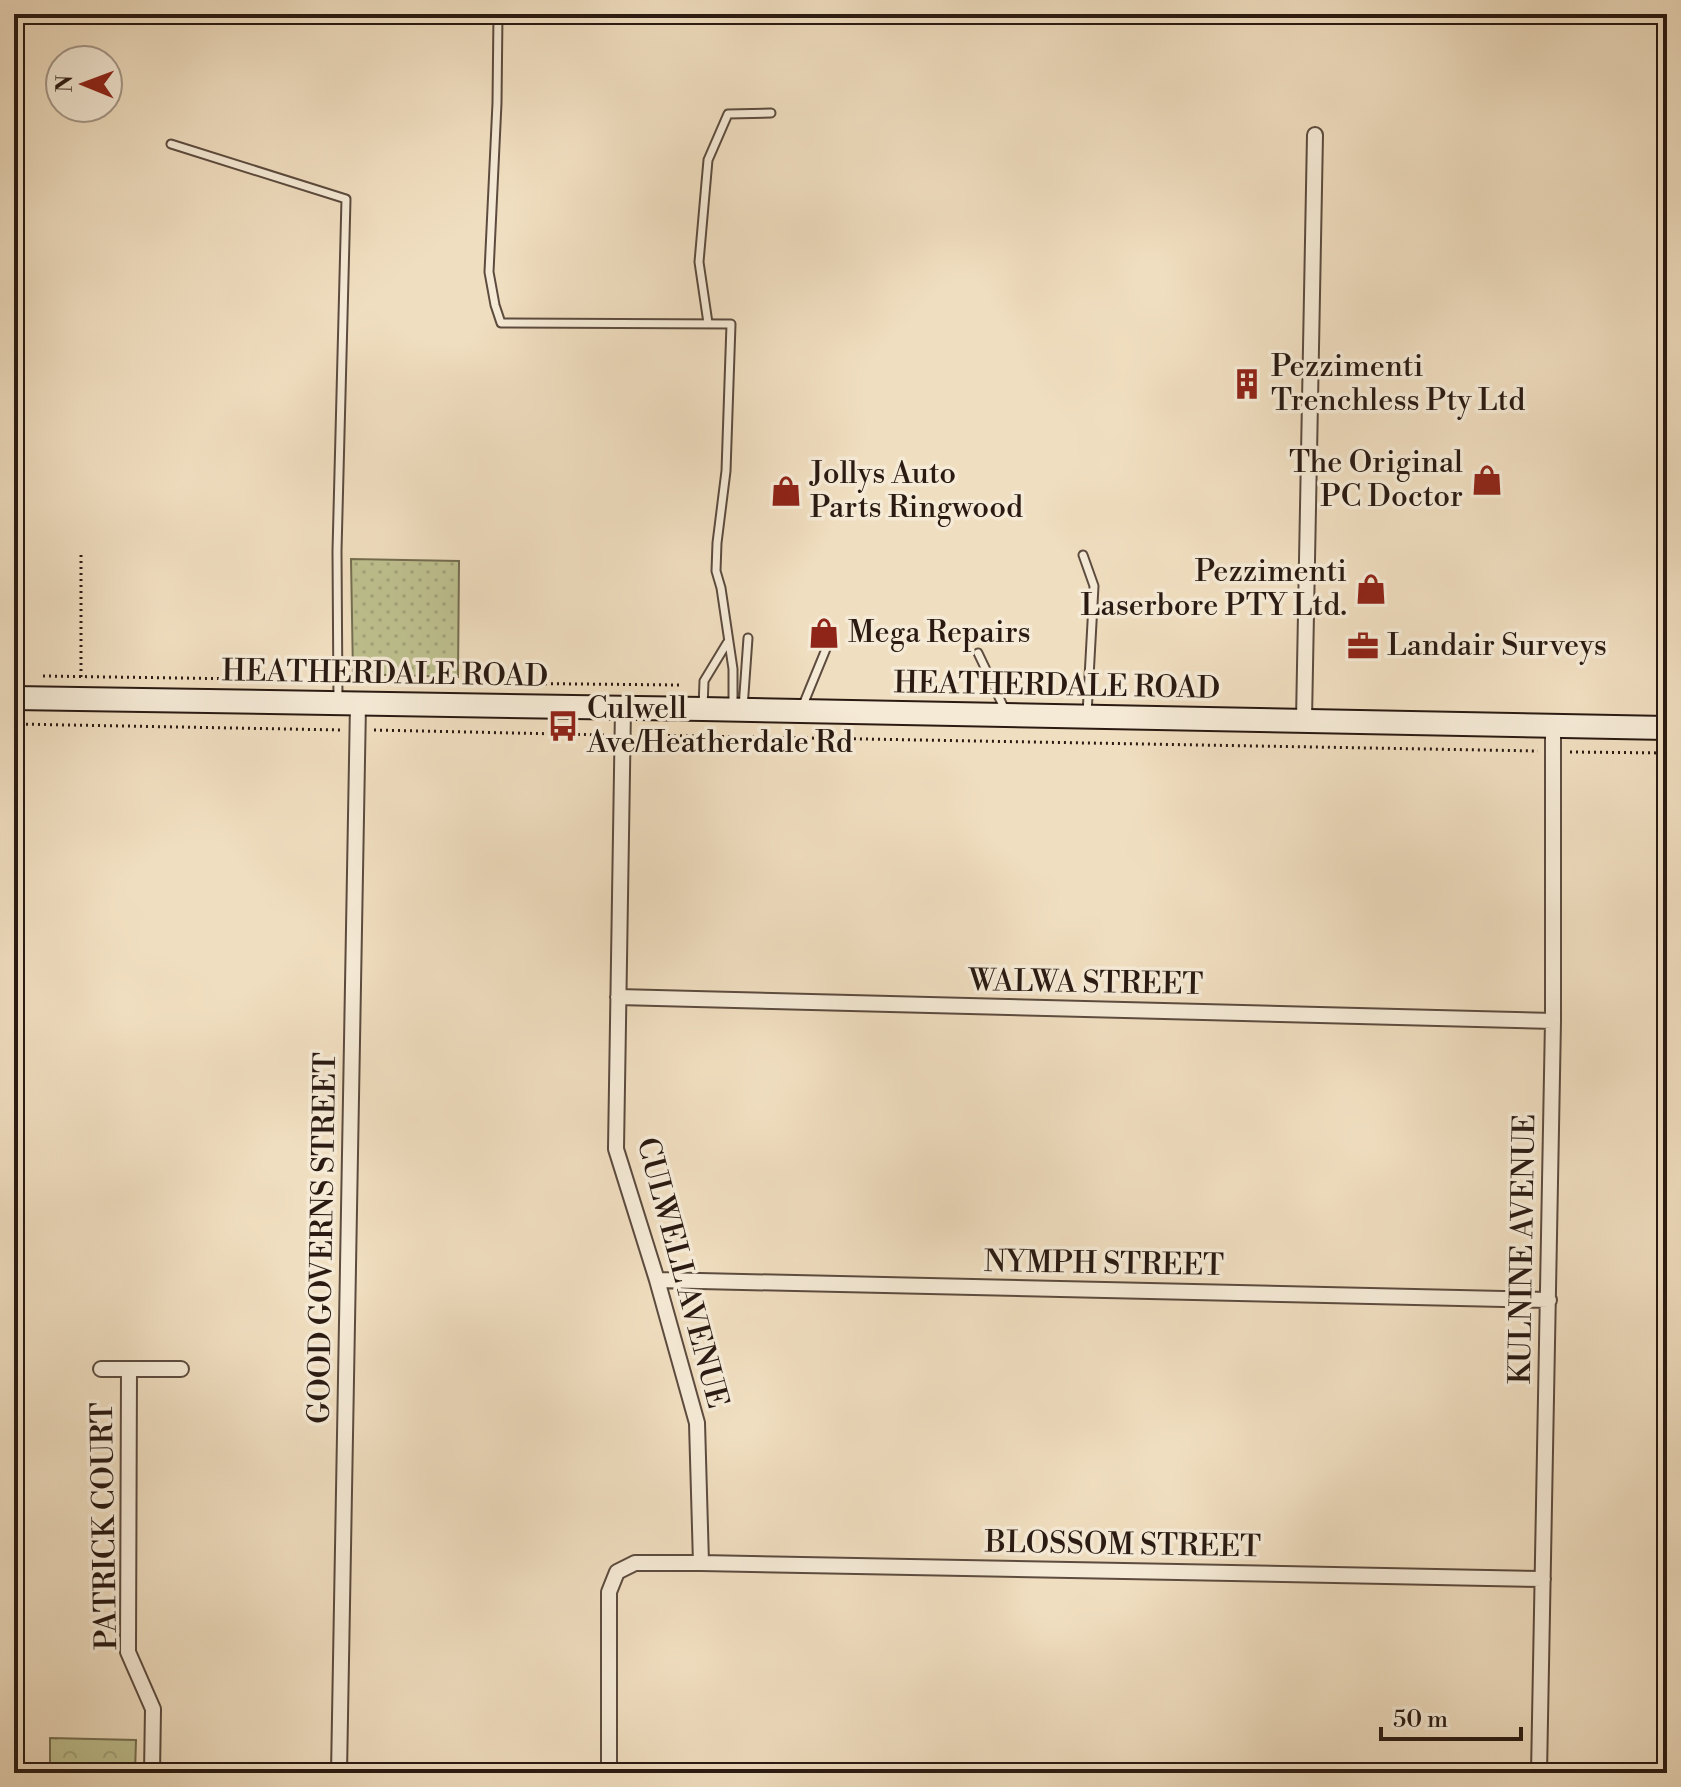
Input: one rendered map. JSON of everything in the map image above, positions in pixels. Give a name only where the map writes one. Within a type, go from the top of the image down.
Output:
[{"type":"main road","name":"HEATHERDALE ROAD","points":[[14,698],[1667,728]]},
{"type":"street","points":[[1304,720],[1315,135]]},
{"type":"street","name":"GOOD GOVERNS STREET","points":[[339,1773],[358,730],[348,704]]},
{"type":"street","name":"CULWELL AVENUE","points":[[623,709],[616,1149],[697,1423],[701,1563]]},
{"type":"street","name":"KULNINE AVENUE","points":[[1539,1773],[1553,1021],[1553,726]]},
{"type":"street","name":"WALWA STREET","points":[[618,997],[1553,1021]]},
{"type":"street","name":"NYMPH STREET","points":[[657,1280],[1549,1300]]},
{"type":"street","name":"PATRICK COURT","points":[[101,1369],[181,1369]]},
{"type":"street","name":"PATRICK COURT","points":[[129,1370],[128,1652],[153,1709],[152,1773]]},
{"type":"street","points":[[609,1773],[609,1592],[617,1572],[635,1563],[701,1563]]},
{"type":"street","name":"BLOSSOM STREET","points":[[701,1563],[1543,1579]]},
{"type":"lane","points":[[498,14],[489,272],[501,323],[731,324],[726,471],[716,571],[738,710]]},
{"type":"lane","points":[[708,323],[699,262],[708,160],[728,114],[771,113]]},
{"type":"lane","points":[[171,144],[346,199],[337,551],[348,704]]},
{"type":"lane","points":[[1083,555],[1094,586],[1087,716]]},
{"type":"lane","points":[[738,710],[748,638]]},
{"type":"lane","points":[[703,709],[704,681],[728,641]]},
{"type":"lane","points":[[801,711],[826,649]]},
{"type":"lane","points":[[978,653],[1008,715]]},
{"type":"path","points":[[81,552],[81,677]]},
{"type":"path","points":[[14,724],[1667,753]]},
{"type":"green space","points":[[351,559],[459,561],[458,677],[353,674]]},
{"type":"green space","points":[[50,1738],[136,1740],[135,1773],[50,1773]]},
{"type":"place","name":"Pezzimenti Trenchless Pty Ltd","points":[[1247,384]]},
{"type":"place","name":"The Original PC Doctor","points":[[1487,480]]},
{"type":"place","name":"Jollys Auto Parts Ringwood","points":[[786,491]]},
{"type":"place","name":"Pezzimenti Laserbore PTY Ltd.","points":[[1371,589]]},
{"type":"place","name":"Mega Repairs","points":[[824,633]]},
{"type":"place","name":"Landair Surveys","points":[[1363,646]]},
{"type":"place","name":"Culwell Ave/Heatherdale Rd","points":[[563,726]]}]
